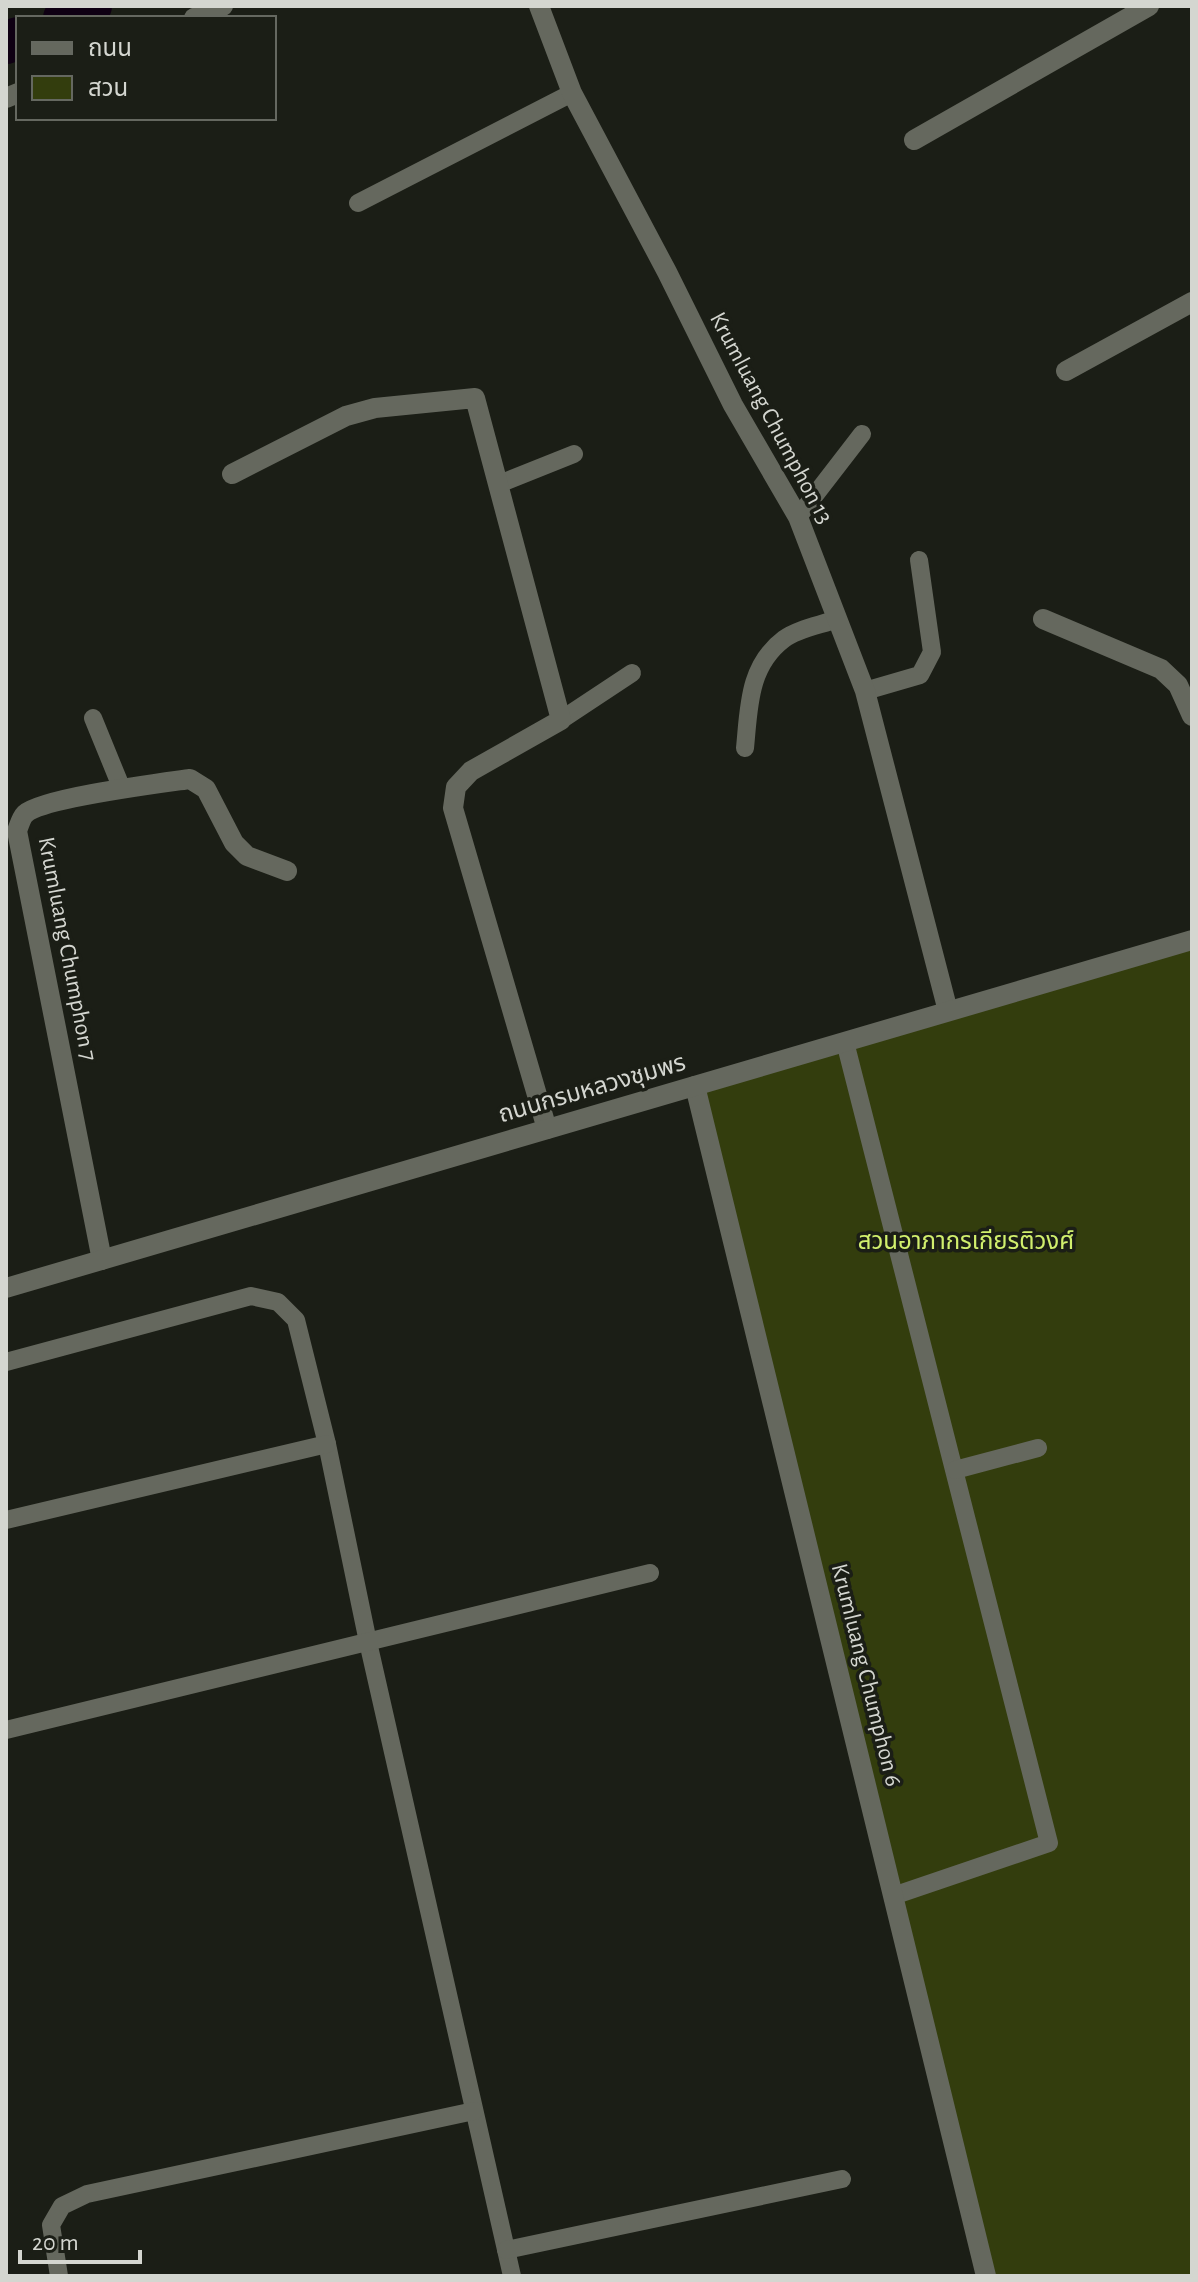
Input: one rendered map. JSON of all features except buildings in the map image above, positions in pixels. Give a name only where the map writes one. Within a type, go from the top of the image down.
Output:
[{"type":"street","points":[[199,16],[223,6]]},
{"type":"street","points":[[914,140],[1149,6]]},
{"type":"street","name":"Krumluang Chumphon 13","points":[[542,7],[572,93],[733,405],[798,517],[865,691],[948,1011]]},
{"type":"street","points":[[1066,371],[1192,302]]},
{"type":"street","points":[[232,474],[346,416],[375,408],[475,398],[561,720],[471,771],[456,787],[453,808],[547,1129]]},
{"type":"street","points":[[1043,619],[1161,669],[1178,685],[1192,716]]},
{"type":"street","name":"Krumluang Chumphon 7","points":[[102,1260],[17,831],[24,814],[39,807],[122,789],[190,779],[206,789],[234,843],[247,856],[287,871]]},
{"type":"street","name":"ถนนกรมหลวงชุมพร","points":[[6,1288],[1192,940]]},
{"type":"street","name":"Krumluang Chumphon 6","points":[[695,1086],[986,2276]]},
{"type":"lane","points":[[358,203],[572,93]]},
{"type":"lane","points":[[798,517],[862,434]]},
{"type":"lane","points":[[499,484],[574,454]]},
{"type":"lane","points":[[865,691],[920,675],[932,652],[919,560]]},
{"type":"lane","points":[[745,748],[752,683],[766,659],[785,638],[837,619]]},
{"type":"lane","points":[[561,720],[632,673]]},
{"type":"lane","points":[[93,718],[122,789]]},
{"type":"lane","points":[[845,1042],[1049,1843],[893,1896]]},
{"type":"lane","points":[[6,1362],[251,1296],[278,1302],[296,1320],[327,1444],[368,1642],[512,2276]]},
{"type":"lane","points":[[6,1520],[327,1444]]},
{"type":"lane","points":[[955,1470],[1038,1448]]},
{"type":"lane","points":[[6,1730],[650,1573]]},
{"type":"lane","points":[[59,2276],[51,2225],[62,2206],[87,2194],[474,2111]]},
{"type":"lane","points":[[506,2250],[842,2179]]},
{"type":"green space","name":"สวนอาภากรเกียรติวงศ์","points":[[1192,940],[1192,2276],[986,2276],[695,1086]]},
{"type":"waterway","points":[[68,16],[91,6]]},
{"type":"waterway","points":[[6,43],[16,39]]}]
